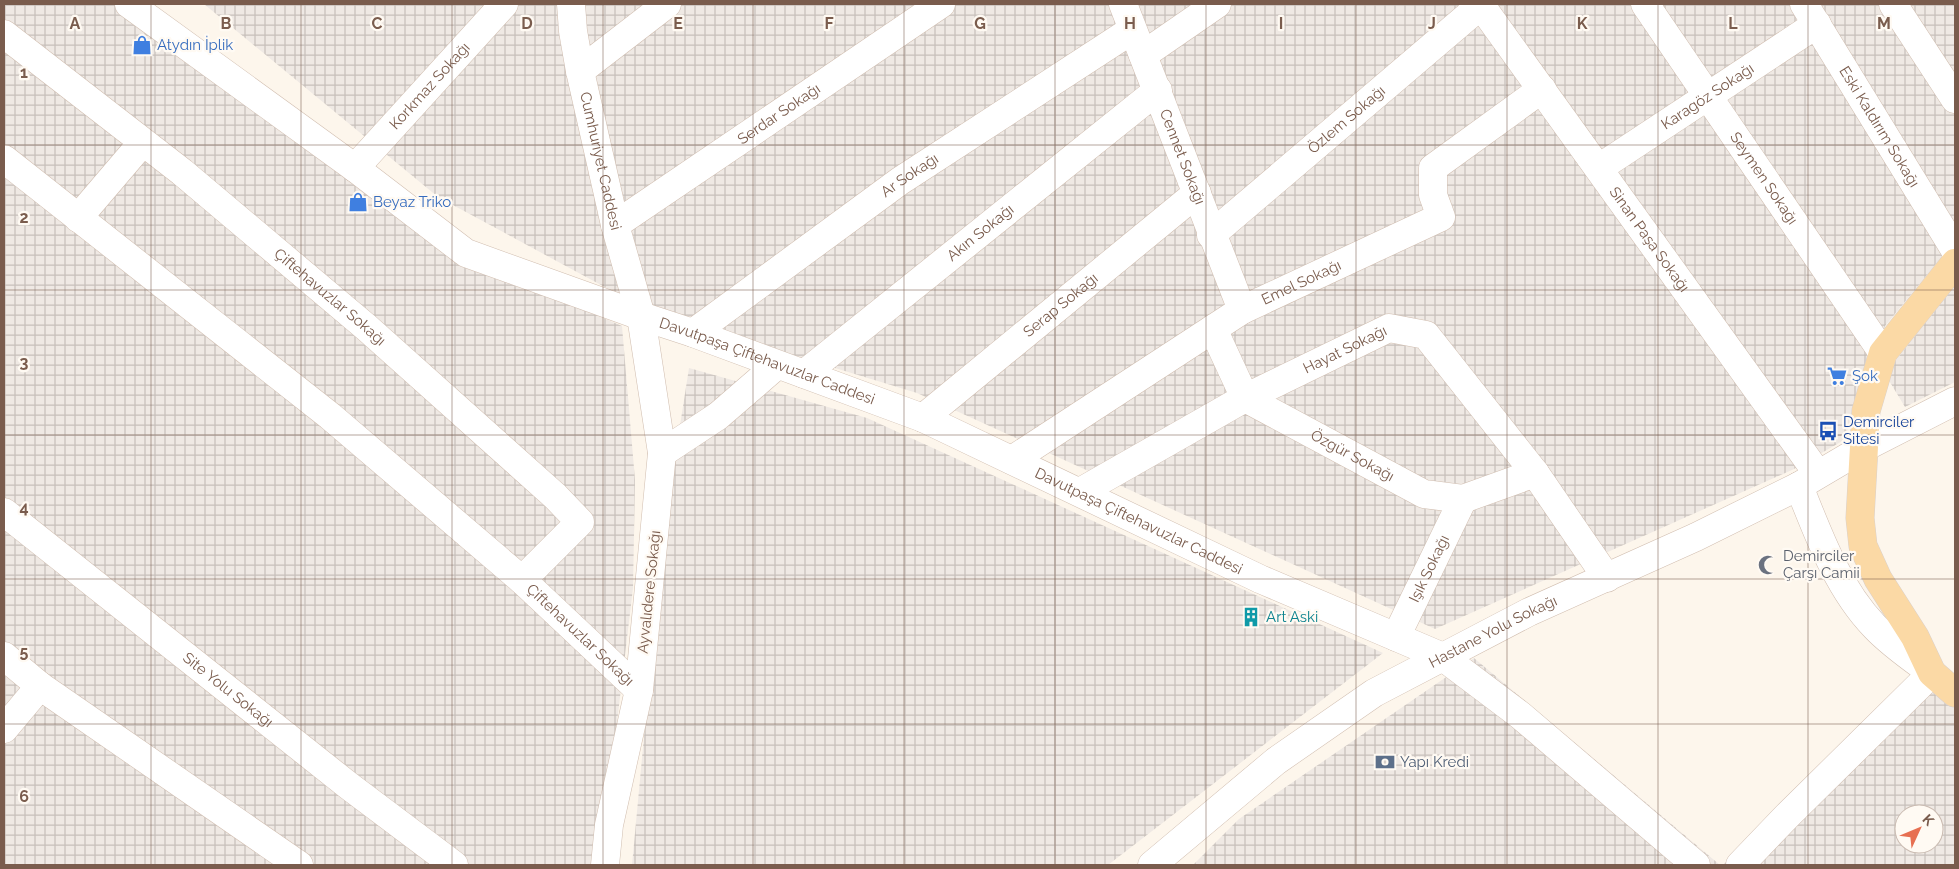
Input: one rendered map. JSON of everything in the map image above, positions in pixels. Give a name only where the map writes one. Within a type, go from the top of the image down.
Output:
[{"type":"main road","points":[[1955,263],[1883,353],[1866,411],[1860,518],[1863,546],[1878,579],[1915,637],[1932,673],[1955,693]]},
{"type":"street","name":"Davutpaşa Çiftehavuzlar Caddesi","points":[[129,4],[356,168],[466,253],[641,316],[693,332],[923,418],[1260,579],[1443,656],[1520,715],[1696,865]]},
{"type":"street","name":"Korkmaz Sokağı","points":[[356,168],[504,4]]},
{"type":"street","name":"Cumhuriyet Caddesi","points":[[572,4],[573,31],[580,71],[615,224],[641,316]]},
{"type":"street","points":[[580,71],[667,4]]},
{"type":"street","name":"Serdar Sokağı","points":[[615,224],[941,4]]},
{"type":"street","name":"Cennet Sokağı","points":[[1122,4],[1158,90],[1211,235],[1242,310]]},
{"type":"street","points":[[1143,55],[1217,4]]},
{"type":"street","name":"Sinan Paşa Sokağı","points":[[1480,4],[1599,168],[1809,480],[1820,538],[1860,609],[1875,627],[1932,673]]},
{"type":"street","name":"Özlem Sokağı","points":[[1211,235],[1480,4]]},
{"type":"street","name":"Seymen Sokağı","points":[[1645,4],[1706,97],[1883,353]]},
{"type":"street","points":[[1893,4],[1955,100]]},
{"type":"street","name":"Karagöz Sokağı","points":[[1599,168],[1706,97],[1810,14]]},
{"type":"street","name":"Eski Kaldırım Sokağı","points":[[1810,14],[1955,250]]},
{"type":"street","name":"Ar Sokağı","points":[[693,332],[900,181],[1132,30]]},
{"type":"street","name":"Çiftehavuzlar Sokağı","points":[[4,34],[142,143],[182,172],[366,327],[555,496],[580,522],[522,580]]},
{"type":"street","name":"Emel Sokağı","points":[[1012,460],[1242,310],[1441,217],[1433,195],[1433,168],[1542,89]]},
{"type":"street","name":"Akın Sokağı","points":[[804,374],[1158,90]]},
{"type":"street","points":[[78,218],[142,143]]},
{"type":"street","name":"Çiftehavuzlar Sokağı","points":[[4,158],[330,416],[522,580],[639,690]]},
{"type":"street","name":"Serap Sokağı","points":[[923,418],[1197,193]]},
{"type":"street","name":"Ayvalıdere Sokağı","points":[[605,865],[609,824],[639,690],[662,453],[641,316]]},
{"type":"street","name":"Hayat Sokağı","points":[[1080,492],[1245,398],[1389,328],[1426,336],[1535,473],[1607,578]]},
{"type":"street","points":[[1213,329],[1245,398]]},
{"type":"street","points":[[662,453],[718,416],[777,365]]},
{"type":"street","name":"Özgür Sokağı","points":[[1245,398],[1424,494],[1463,499],[1535,473]]},
{"type":"street","name":"Hastane Yolu Sokağı","points":[[1152,865],[1276,762],[1374,693],[1529,612],[1607,578],[1809,480],[1865,447],[1955,401]]},
{"type":"street","name":"Işık Sokağı","points":[[1396,637],[1463,499]]},
{"type":"street","name":"Site Yolu Sokağı","points":[[4,512],[349,786],[454,865]]},
{"type":"street","points":[[4,656],[40,686],[299,865]]},
{"type":"street","points":[[1747,863],[1786,816],[1932,673]]},
{"type":"street","points":[[4,728],[40,686]]},
{"type":"shaded area","points":[[4,4],[122,4],[464,257],[622,326],[635,480],[633,588],[600,865],[4,865]]},
{"type":"shaded area","points":[[204,4],[1955,4],[1955,241],[1885,326],[1844,440],[1794,469],[1435,629],[917,393],[651,312],[438,197]]},
{"type":"shaded area","points":[[1955,285],[1955,382],[1905,407],[1885,374]]},
{"type":"shaded area","points":[[689,368],[867,418],[1383,653],[1108,865],[632,865],[663,534]]},
{"type":"shaded area","points":[[1474,658],[1720,865],[1193,865],[1239,819]]},
{"type":"shaded area","points":[[1915,676],[1955,706],[1955,865],[1723,865]]},
{"type":"place","name":"Atydın İplik","points":[[142,45]]},
{"type":"place","name":"Beyaz Triko","points":[[358,202]]},
{"type":"place","name":"Şok","points":[[1837,376]]},
{"type":"place","name":"Demirciler Sitesi","points":[[1828,431]]},
{"type":"place","name":"Demirciler Çarşı Camii","points":[[1768,565]]},
{"type":"place","name":"Art Aski","points":[[1251,617]]},
{"type":"place","name":"Yapı Kredi","points":[[1385,762]]}]
